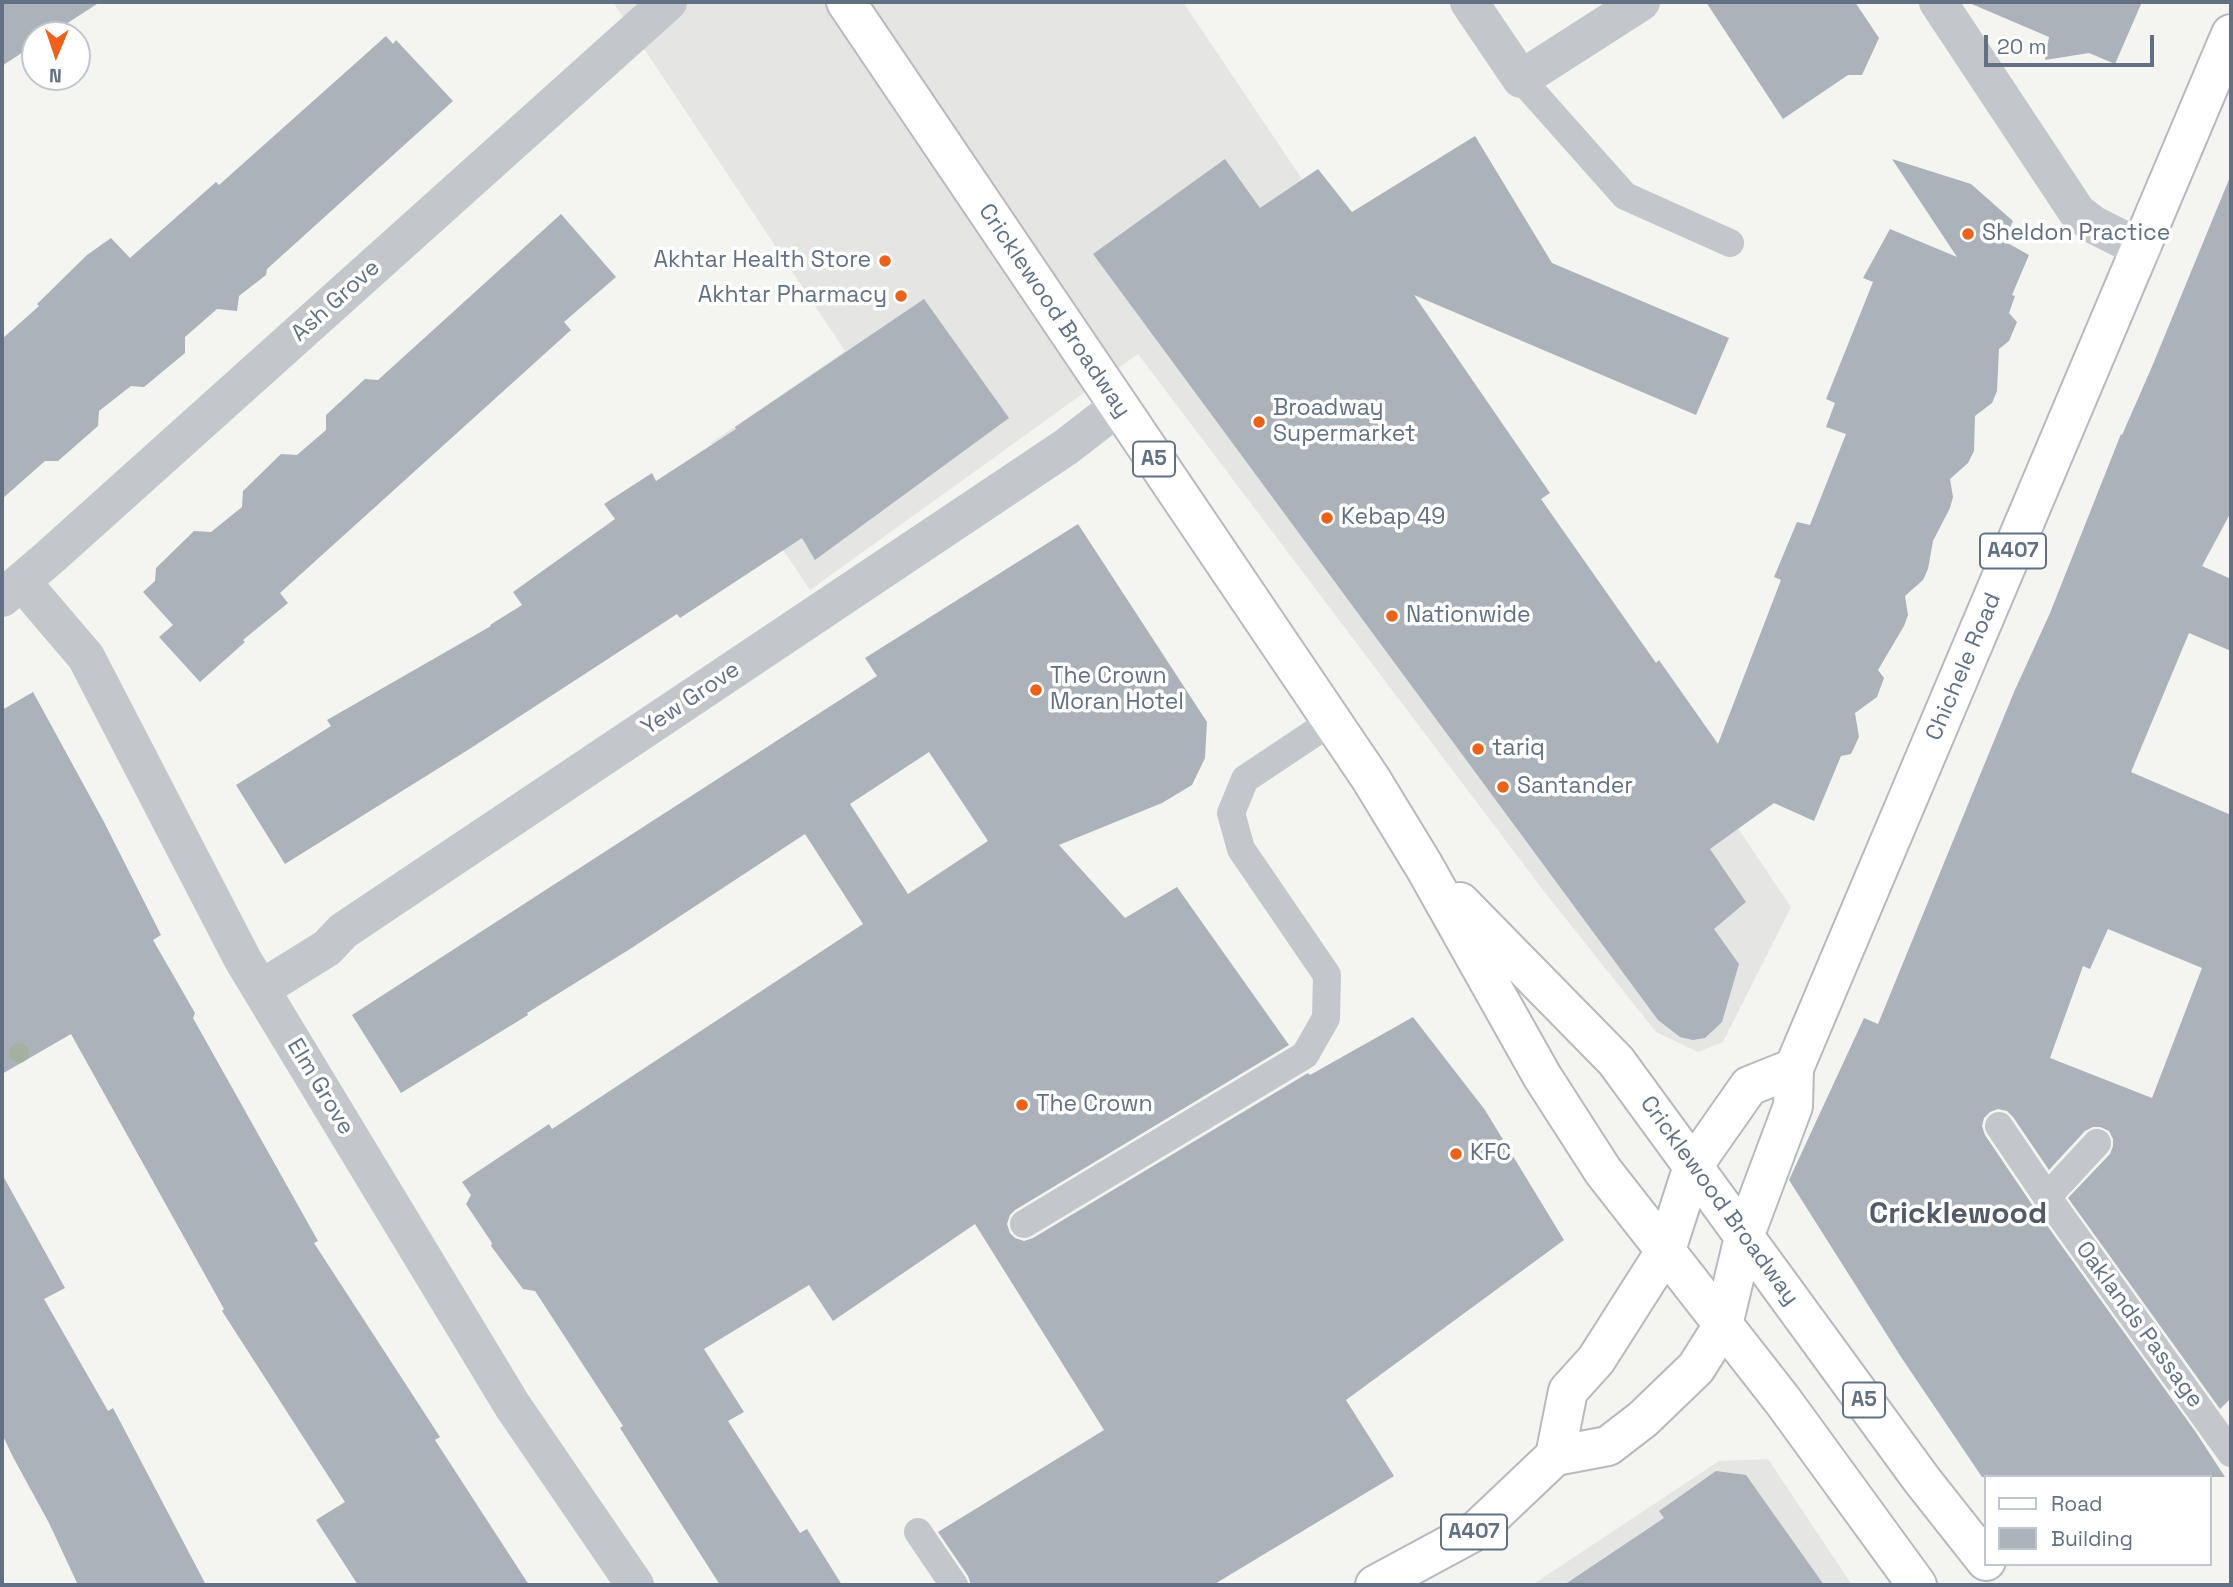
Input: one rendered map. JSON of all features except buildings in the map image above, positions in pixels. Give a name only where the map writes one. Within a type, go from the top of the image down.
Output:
[{"type":"main road","name":"Cricklewood Broadway","points":[[846,2],[1371,779],[1424,866],[1542,1076],[1603,1171],[1783,1401],[1917,1585]]},
{"type":"main road","name":"Chichele Road","points":[[1744,1237],[1793,1106],[1794,1068],[2231,34]]},
{"type":"main road","name":"Cricklewood Broadway","points":[[1424,866],[1616,1061],[1922,1480],[1984,1557]]},
{"type":"main road","points":[[1555,1456],[1568,1391],[1596,1360],[1666,1250],[1693,1166],[1749,1086],[1794,1068]]},
{"type":"main road","name":"A407","points":[[1375,1585],[1477,1530],[1555,1456],[1608,1446],[1643,1419],[1696,1368],[1723,1325],[1744,1237]]},
{"type":"main road","name":"Cricklewood Broadway","points":[[1991,1566],[2006,1585]]},
{"type":"street","name":"Ash Grove","points":[[12,590],[668,2]]},
{"type":"street","points":[[1469,2],[1521,79],[1641,2]]},
{"type":"street","points":[[1938,2],[2077,212],[2094,225],[2142,249]]},
{"type":"street","name":"Yew Grove","points":[[261,989],[327,948],[343,931],[1066,447],[1119,406]]},
{"type":"street","name":"Elm Grove","points":[[12,590],[86,657],[243,960],[512,1405],[635,1585]]},
{"type":"lane","points":[[1521,79],[1625,197],[1730,243]]},
{"type":"lane","points":[[1024,1224],[1305,1055],[1326,1018],[1327,975],[1241,849],[1231,813],[1245,779],[1332,721]]},
{"type":"lane","name":"Oaklands Passage","points":[[1999,1125],[2231,1453]]},
{"type":"lane","points":[[2048,1197],[2097,1143]]},
{"type":"lane","points":[[918,1532],[954,1585]]},
{"type":"shaded area","points":[[613,2],[1183,2],[1791,907],[1723,1042],[1698,1052],[1656,1032],[1546,894],[1138,354],[810,590],[711,443],[845,351]]},
{"type":"shaded area","points":[[1768,1459],[1852,1585],[1532,1585],[1719,1461]]},
{"type":"place","name":"Sheldon Practice","points":[[1968,234]]},
{"type":"place","name":"Akhtar Health Store","points":[[885,261]]},
{"type":"place","name":"Akhtar Pharmacy","points":[[901,296]]},
{"type":"place","name":"Broadway Supermarket","points":[[1259,422]]},
{"type":"place","name":"Kebap 49","points":[[1327,518]]},
{"type":"place","name":"Nationwide","points":[[1392,616]]},
{"type":"place","name":"The Crown Moran Hotel","points":[[1036,690]]},
{"type":"place","name":"tariq","points":[[1478,749]]},
{"type":"place","name":"Santander","points":[[1503,787]]},
{"type":"place","name":"The Crown","points":[[1022,1105]]},
{"type":"place","name":"KFC","points":[[1456,1154]]},
{"type":"district","name":"Cricklewood","points":[[1958,1215]]}]
